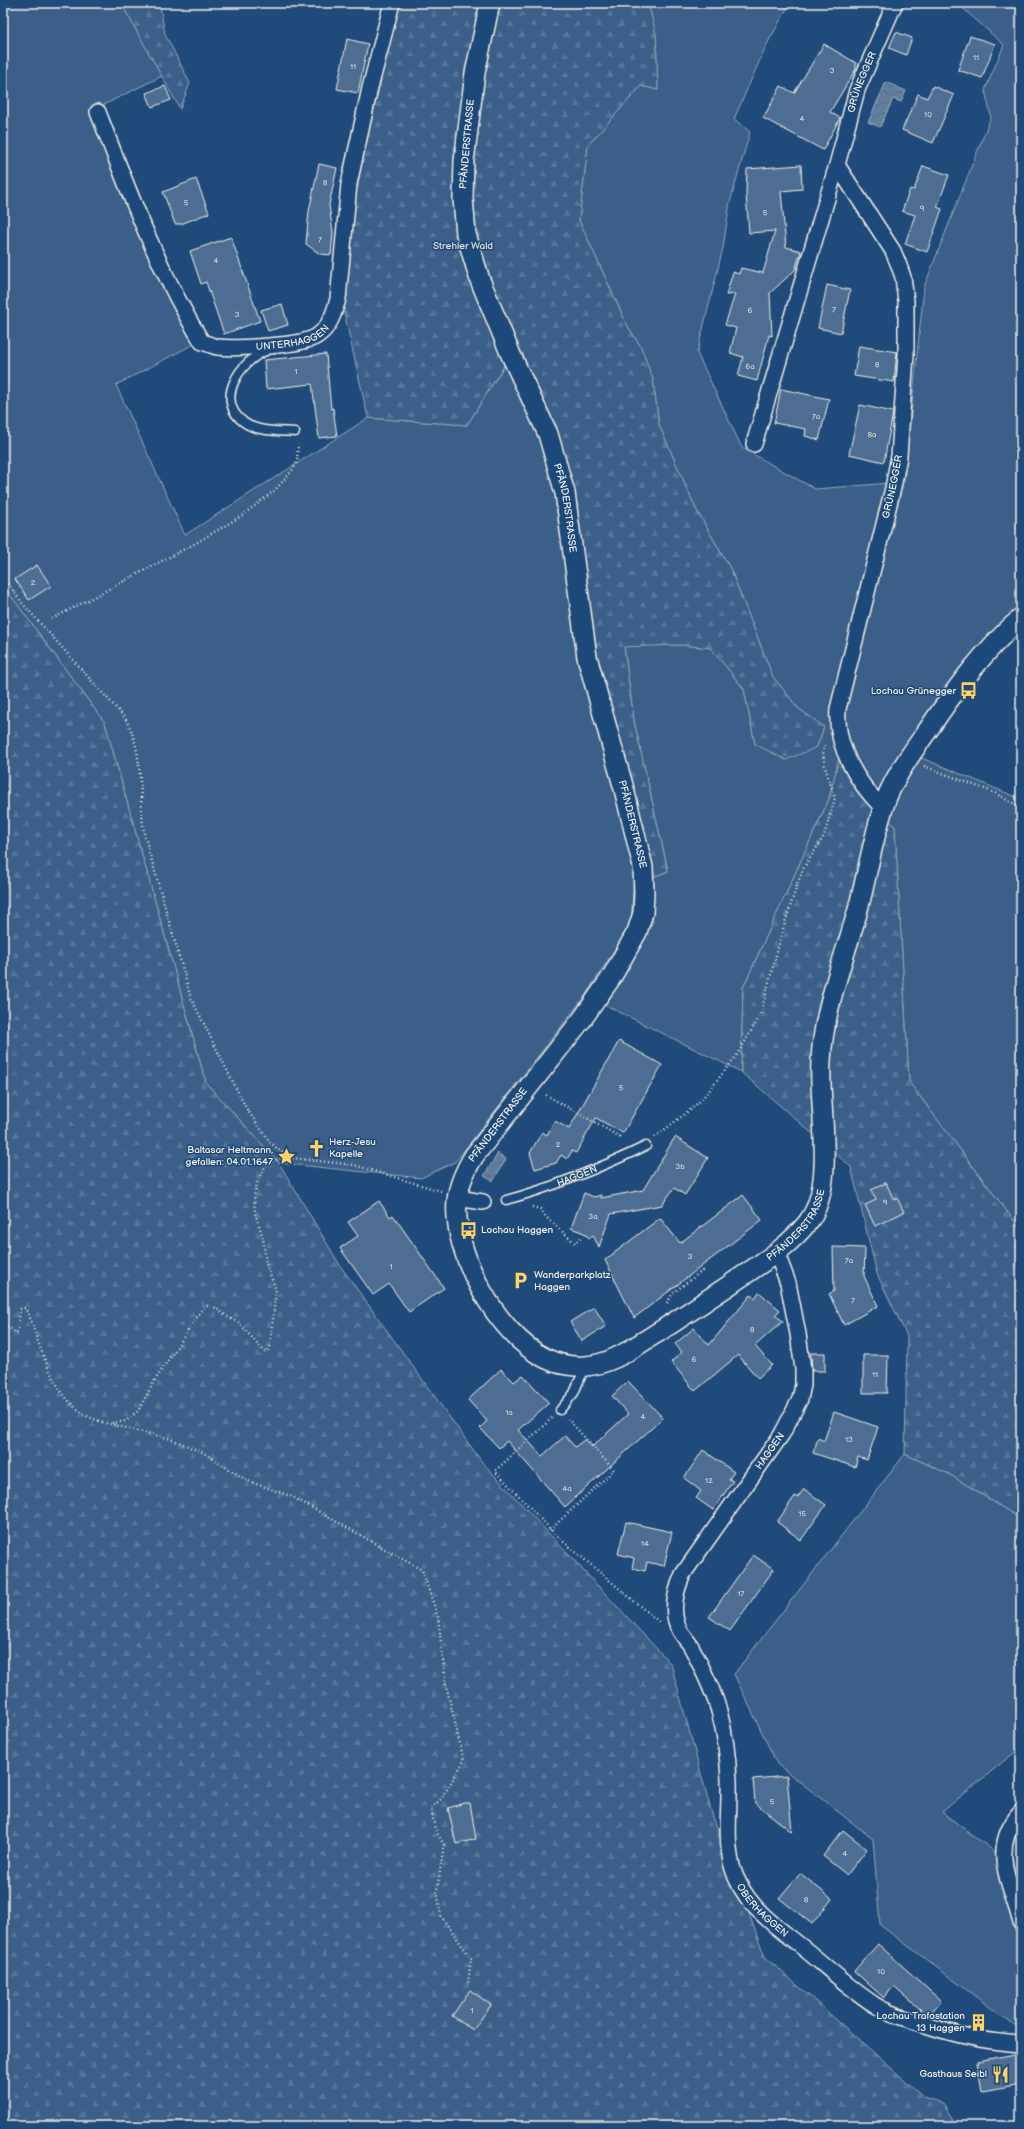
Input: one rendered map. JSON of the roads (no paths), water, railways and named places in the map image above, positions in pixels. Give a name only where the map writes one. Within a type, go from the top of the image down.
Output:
[{"type":"street","name":"UNTERHAGGEN","points":[[98,112],[129,195],[185,314],[202,342],[217,347],[282,345],[308,341],[318,336],[328,326],[335,312],[338,299],[349,184],[370,88],[392,3]]},
{"type":"street","name":"PFÄNDERSTRASSE","points":[[490,3],[475,73],[464,161],[463,198],[466,234],[480,280],[511,355],[548,434],[565,492],[587,657],[643,867],[643,913],[637,932],[611,978],[583,1018],[474,1156],[464,1175],[457,1198],[458,1228],[470,1266],[482,1289],[503,1321],[525,1345],[546,1359],[570,1365],[585,1366],[607,1361],[631,1350],[681,1320],[777,1254],[808,1222],[817,1206],[821,1188],[824,1152],[821,1062],[826,1025],[833,991],[856,917],[883,808],[893,784],[907,760],[957,687],[1006,632],[1021,618]]},
{"type":"street","name":"GRÜNEGGER","points":[[754,444],[837,165],[857,90],[895,3]]},
{"type":"street","name":"GRÜNEGGER","points":[[837,165],[893,251],[903,277],[906,316],[904,399],[899,456],[884,526],[838,708],[838,729],[840,739],[859,779],[873,798],[883,808]]},
{"type":"street","points":[[457,1198],[483,1202]]},
{"type":"street","name":"HAGGEN","points":[[680,1630],[674,1605],[678,1584],[683,1574],[782,1434],[800,1399],[803,1385],[803,1370],[798,1334],[788,1283],[777,1254]]},
{"type":"street","name":"OBERHAGGEN","points":[[680,1630],[692,1647],[719,1710],[727,1756],[731,1858],[741,1887],[752,1906],[772,1924],[847,1984],[885,2010],[957,2035],[987,2042],[1021,2044]]},
{"type":"street","points":[[1021,1812],[1013,1821],[1006,1834],[1004,1859],[1007,1878],[1021,1923]]},
{"type":"lane","points":[[282,345],[262,352],[241,368],[235,377],[230,398],[237,415],[244,423],[254,428],[296,432]]},
{"type":"lane","name":"HAGGEN","points":[[506,1200],[539,1192],[607,1165],[646,1146]]},
{"type":"lane","points":[[560,1410],[574,1393],[585,1366]]},
{"type":"water","points":[[886,82],[906,91],[901,102],[893,99],[880,127],[868,122]]},
{"type":"water","points":[[498,1153],[506,1159],[493,1181],[484,1176]]},
{"type":"place","name":"Lochau Grünegger","points":[[969,691]]},
{"type":"place","name":"Herz-Jesu Kapelle","points":[[316,1148]]},
{"type":"place","name":"Baltasar Heltmann, gefallen: 04.01.1647","points":[[286,1156]]},
{"type":"place","name":"Lochau Haggen","points":[[468,1230]]},
{"type":"place","name":"Wanderparkplatz Haggen","points":[[521,1281]]},
{"type":"place","name":"Lochau Trafostation 13 Haggen","points":[[978,2022]]},
{"type":"place","name":"Gasthaus Seibl","points":[[1000,2074]]},
{"type":"park label","name":"Strehler Wald","points":[[463,246]]}]
